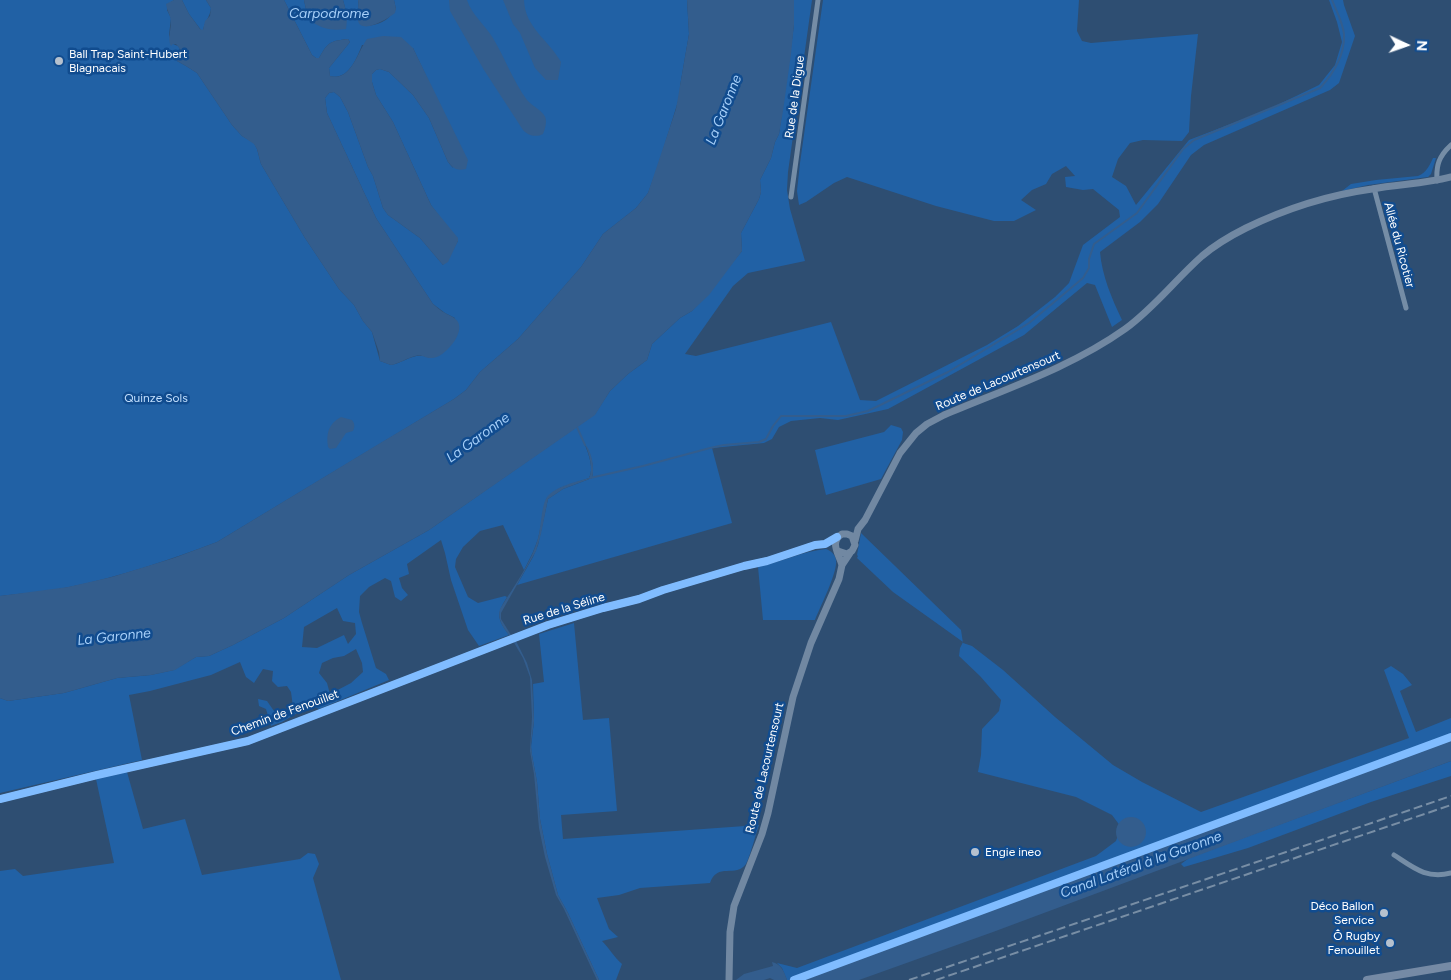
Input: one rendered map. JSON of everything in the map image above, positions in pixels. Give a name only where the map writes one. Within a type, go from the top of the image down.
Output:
[{"type":"main road","name":"Route de Lacourtensourt","points":[[729,980],[730,932],[734,906],[762,834],[768,813],[793,698],[802,668],[839,578],[842,565],[854,548],[858,529],[900,453],[916,433],[927,424],[951,412],[1053,370],[1124,330],[1155,304],[1202,256],[1221,242],[1262,220],[1323,199],[1374,188],[1451,177]]},
{"type":"main road","points":[[842,565],[835,542],[837,537],[858,529]]},
{"type":"main road","points":[[845,533],[850,535],[855,541]]},
{"type":"main road","name":"Rue de la Séline","points":[[512,638],[663,590],[785,556],[815,545],[825,544],[837,537]]},
{"type":"main road","points":[[825,544],[844,554],[850,553]]},
{"type":"main road","name":"Chemin de Fenouillet","points":[[0,799],[248,741],[512,638]]},
{"type":"main road","points":[[1367,980],[1451,966]]},
{"type":"street","name":"Rue de la Digue","points":[[791,197],[818,0]]},
{"type":"street","points":[[1437,180],[1439,159],[1451,145]]},
{"type":"street","name":"Allée du Ricotier","points":[[1374,188],[1406,308]]},
{"type":"street","points":[[1394,855],[1426,874],[1451,873]]},
{"type":"green space","name":"Quinze Sols","points":[[0,0],[174,0],[167,10],[171,18],[169,35],[173,44],[180,49],[177,61],[197,73],[232,125],[242,136],[254,143],[261,164],[305,238],[339,289],[354,305],[372,332],[380,361],[391,365],[415,356],[431,358],[455,318],[433,304],[376,218],[327,113],[325,98],[329,93],[334,92],[340,97],[348,112],[373,176],[383,208],[388,215],[420,238],[443,265],[458,241],[431,205],[393,122],[376,95],[372,74],[380,69],[389,72],[413,95],[429,118],[448,162],[453,168],[429,82],[413,48],[362,45],[347,72],[336,77],[330,76],[329,68],[350,42],[348,39],[330,43],[319,58],[316,58],[312,55],[284,0],[304,0],[308,19],[346,11],[343,0],[358,0],[363,26],[378,24],[390,17],[396,9],[394,0],[687,0],[689,34],[680,95],[648,193],[636,208],[603,234],[581,267],[518,339],[480,372],[466,390],[217,542],[163,562],[88,583],[60,589],[0,596]]},
{"type":"green space","points":[[182,0],[206,0],[211,8],[203,30],[201,30],[189,14]]},
{"type":"green space","points":[[794,0],[812,0],[787,190],[790,209],[805,261],[748,273],[733,286],[685,354],[696,356],[831,322],[860,400],[876,401],[987,345],[1018,326],[1055,297],[1069,283],[1083,245],[1120,217],[1119,210],[1093,189],[1083,190],[1066,187],[1065,177],[1075,176],[1066,166],[1052,174],[1046,184],[1032,190],[1021,200],[1036,210],[1014,221],[994,221],[936,206],[847,177],[799,205],[797,191],[800,163],[823,0],[1079,0],[1077,31],[1082,41],[1091,43],[1198,34],[1189,132],[1182,141],[1143,140],[1130,143],[1118,159],[1112,177],[1126,186],[1136,205],[1189,140],[1267,110],[1319,85],[1335,65],[1342,42],[1329,0],[1343,0],[1355,36],[1339,83],[1330,90],[1204,145],[1191,155],[1158,204],[1140,222],[1100,252],[1105,279],[1122,320],[1112,327],[1095,285],[1087,283],[1024,335],[888,409],[838,420],[820,418],[791,421],[779,427],[772,439],[764,443],[712,448],[732,523],[517,585],[538,545],[548,499],[563,489],[592,478],[592,461],[585,445],[591,466],[589,478],[560,488],[547,498],[538,539],[524,570],[503,525],[480,531],[463,547],[456,559],[455,567],[468,597],[478,603],[507,597],[499,616],[509,635],[479,646],[468,630],[451,580],[441,540],[407,564],[409,574],[399,578],[402,588],[408,595],[401,601],[395,597],[391,581],[385,578],[369,587],[360,596],[359,612],[376,668],[386,674],[389,680],[319,709],[311,705],[282,722],[271,726],[266,709],[259,706],[258,699],[267,701],[274,711],[286,711],[293,707],[291,692],[287,686],[278,687],[272,681],[273,671],[263,669],[254,683],[246,677],[240,662],[211,675],[129,695],[142,760],[0,793],[0,698],[8,701],[64,693],[117,678],[151,675],[174,670],[196,657],[209,656],[233,645],[284,618],[349,575],[429,530],[595,414],[610,391],[647,360],[652,344],[680,318],[692,311],[742,251],[741,233],[759,199],[761,192],[760,180],[771,158],[779,134],[794,25]],"holes":[[[337,608],[343,621],[355,623],[356,634],[348,644],[344,635],[317,648],[302,647],[304,627]],[[356,649],[362,663],[363,672],[351,683],[330,694],[327,683],[319,673],[322,663],[344,656]]]},
{"type":"green space","points":[[1433,158],[1436,158],[1431,174],[1428,177],[1368,185],[1342,191],[1351,184],[1418,176],[1426,171]]},
{"type":"green space","points":[[891,425],[901,428],[903,432],[902,440],[881,479],[826,495],[815,450],[884,432]]},
{"type":"green space","points":[[861,533],[961,630],[963,642],[893,592],[857,558]]},
{"type":"green space","points":[[826,549],[835,556],[836,565],[832,581],[815,620],[763,620],[758,567]]},
{"type":"green space","points":[[574,623],[583,720],[609,718],[617,811],[561,815],[563,839],[759,825],[746,864],[737,870],[717,873],[710,883],[640,888],[619,895],[597,898],[609,929],[618,937],[602,941],[622,964],[616,980],[599,980],[558,895],[540,819],[537,782],[531,747],[534,721],[533,684],[544,682],[539,634]]},
{"type":"green space","points":[[963,642],[972,646],[1003,670],[1055,717],[1113,765],[1201,812],[1409,738],[1384,670],[1391,666],[1403,674],[1412,685],[1400,691],[1416,732],[1451,718],[1451,740],[801,980],[787,980],[782,968],[777,963],[797,968],[1096,856],[1116,841],[1121,827],[1112,815],[1076,797],[978,772],[982,729],[999,711],[1001,700],[959,656]]},
{"type":"green space","points":[[1451,761],[1451,776],[1371,802],[1248,848],[1184,867],[1181,864],[1189,858]]},
{"type":"green space","points":[[127,772],[143,829],[185,819],[202,875],[300,859],[308,853],[315,854],[319,864],[313,878],[341,980],[0,980],[0,871],[15,869],[23,876],[114,863],[96,779]]},
{"type":"water","points":[[174,0],[182,0],[189,14],[200,29],[203,30],[205,21],[210,16],[211,8],[206,0],[284,0],[312,55],[316,58],[319,58],[330,43],[348,39],[350,42],[329,68],[330,76],[337,77],[349,70],[367,39],[383,36],[401,37],[413,48],[468,160],[466,169],[456,169],[448,162],[429,118],[413,95],[389,72],[380,69],[376,70],[372,74],[372,82],[376,95],[393,122],[431,205],[458,238],[448,262],[443,265],[420,238],[388,215],[383,208],[373,176],[348,112],[340,97],[334,92],[329,93],[325,98],[327,113],[376,218],[433,304],[458,322],[459,332],[456,338],[442,354],[431,358],[416,356],[391,365],[380,361],[372,332],[354,305],[339,289],[305,238],[261,164],[254,144],[242,136],[232,125],[197,73],[177,61],[174,55],[180,49],[176,44],[171,46],[170,44],[171,20],[166,4]]},
{"type":"water","name":"Carpodrome","points":[[304,0],[343,0],[347,22],[346,29],[335,30],[326,28],[308,19]]},
{"type":"water","points":[[358,0],[394,0],[395,13],[376,24],[370,26],[360,25],[358,21]]},
{"type":"water","points":[[449,0],[467,0],[472,10],[493,38],[522,93],[545,117],[546,125],[543,134],[532,135],[523,130],[484,70],[450,11]]},
{"type":"water","points":[[503,0],[524,0],[525,10],[533,26],[561,62],[558,80],[546,80],[535,68]]},
{"type":"water","name":"La Garonne","points":[[687,0],[794,0],[791,54],[779,134],[771,158],[760,180],[761,192],[759,199],[741,233],[742,251],[709,295],[652,344],[647,360],[610,391],[595,415],[429,530],[349,575],[284,618],[233,645],[209,656],[196,657],[175,670],[151,675],[117,678],[64,693],[8,701],[0,698],[0,596],[68,587],[112,577],[174,558],[217,542],[454,399],[466,390],[480,372],[518,339],[581,267],[603,234],[636,208],[648,193],[676,109],[689,34]]},
{"type":"water","points":[[341,417],[352,420],[354,430],[346,433],[336,448],[330,449],[327,442],[329,430],[333,423]]},
{"type":"water","points":[[585,444],[592,461],[592,478],[563,489],[548,499],[536,551],[501,613],[501,619],[511,635],[509,635],[500,620],[500,609],[532,554],[539,534],[547,497],[561,487],[589,478],[591,466]]},
{"type":"water","points":[[513,641],[516,641],[527,663],[532,680],[534,721],[531,743],[532,755],[537,782],[540,819],[547,854],[558,895],[599,980],[597,980],[556,895],[545,857],[539,828],[530,751],[532,717],[530,677],[523,658]]},
{"type":"water","name":"Canal Latéral à la Garonne","points":[[1451,740],[1451,761],[993,932],[859,980],[801,980],[1207,830]]},
{"type":"water","points":[[1131,817],[1142,821],[1146,832],[1142,843],[1131,847],[1120,843],[1116,832],[1120,821]]},
{"type":"water","points":[[772,962],[782,968],[787,980],[774,980],[770,978],[764,980],[736,980],[744,974],[773,966]]},
{"type":"waterway","points":[[590,478],[724,445],[759,442],[766,439],[781,416],[846,416],[868,411],[948,372],[1029,323],[1083,278],[1089,268],[1089,259],[1094,244],[1137,213],[1183,149],[1194,140],[1320,88],[1338,64],[1343,50],[1344,34],[1332,0]]},
{"type":"waterway","points":[[577,427],[585,445]]},
{"type":"railway","points":[[909,980],[1451,796]]},
{"type":"railway","points":[[936,980],[1451,805]]},
{"type":"cycle path","points":[[0,799],[248,741],[548,625],[744,566],[767,561],[815,545],[825,544],[837,537]]},
{"type":"cycle path","points":[[794,980],[1451,737]]},
{"type":"place","name":"Ball Trap Saint-Hubert Blagnacais","points":[[59,61]]},
{"type":"place","name":"Engie ineo","points":[[975,852]]},
{"type":"place","name":"Déco Ballon Service","points":[[1384,913]]},
{"type":"place","name":"Ô Rugby Fenouillet","points":[[1390,943]]}]
